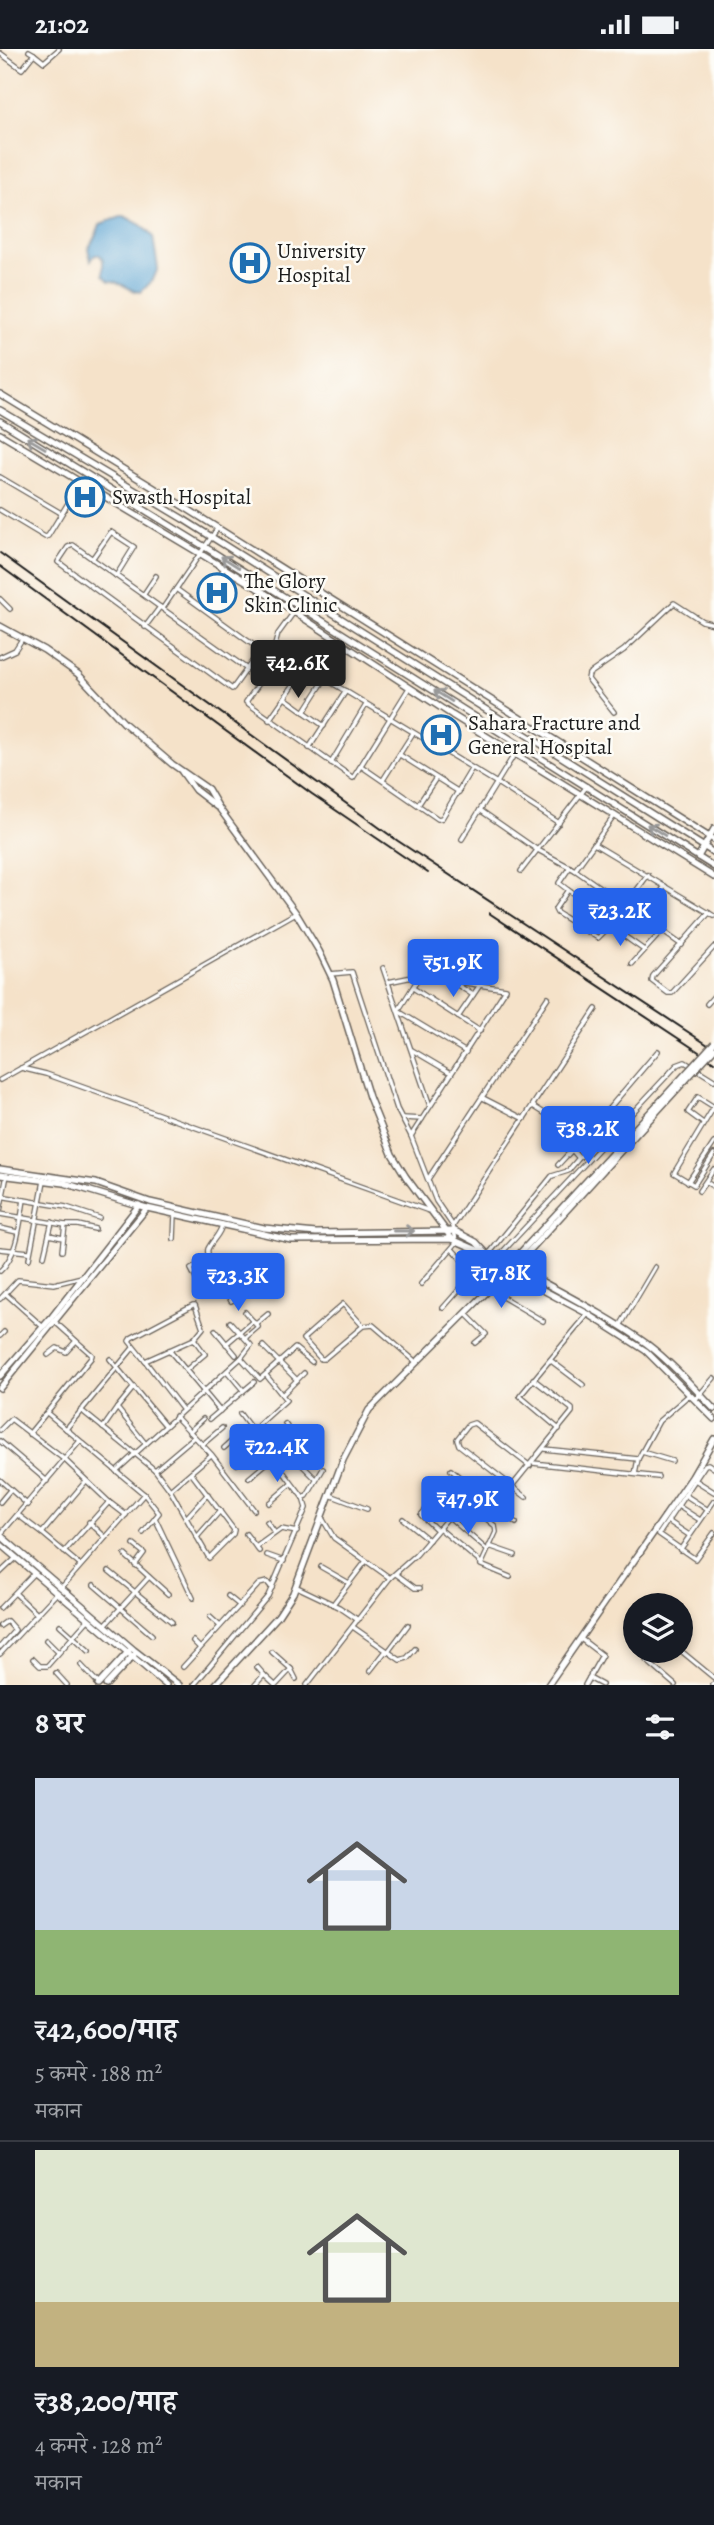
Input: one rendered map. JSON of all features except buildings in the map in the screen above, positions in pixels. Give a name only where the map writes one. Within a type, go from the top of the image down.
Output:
[{"type":"street","points":[[0,53],[22,69],[30,51],[44,62],[59,49]]},
{"type":"street","points":[[0,394],[711,839]]},
{"type":"street","points":[[0,409],[714,853]]},
{"type":"street","points":[[0,421],[714,867]]},
{"type":"street","points":[[0,434],[200,553],[714,877]]},
{"type":"street","points":[[0,477],[61,513]]},
{"type":"street","points":[[0,510],[45,537],[48,536],[81,482]]},
{"type":"street","points":[[145,627],[176,589],[217,529]]},
{"type":"street","points":[[92,559],[111,533],[134,547],[116,576]]},
{"type":"street","points":[[176,589],[259,649],[247,669],[231,689],[58,562],[71,545],[247,669]]},
{"type":"street","points":[[209,594],[224,568]]},
{"type":"street","points":[[143,595],[156,576]]},
{"type":"street","points":[[0,600],[10,609]]},
{"type":"street","points":[[614,712],[588,680],[589,674],[628,647],[674,603],[699,619],[714,624]]},
{"type":"street","points":[[294,612],[278,634],[275,645],[281,652],[559,823]]},
{"type":"street","points":[[2,628],[44,650],[78,674],[124,723],[206,786],[219,808],[296,913],[330,974],[369,1097],[392,1154],[445,1230],[455,1240],[486,1254],[509,1271],[590,1312],[653,1349],[698,1397],[714,1419]]},
{"type":"street","points":[[0,657],[15,650],[22,639]]},
{"type":"street","points":[[281,652],[246,702],[353,778],[410,686]]},
{"type":"street","points":[[269,720],[306,667]]},
{"type":"street","points":[[304,712],[325,680]]},
{"type":"street","points":[[309,748],[346,691]]},
{"type":"street","points":[[285,698],[324,726]]},
{"type":"street","points":[[331,763],[367,705]]},
{"type":"street","points":[[383,781],[414,733]]},
{"type":"street","points":[[462,839],[515,753]]},
{"type":"street","points":[[400,755],[459,792]]},
{"type":"street","points":[[361,766],[438,818],[442,818],[472,768]]},
{"type":"street","points":[[181,769],[195,790],[219,808]]},
{"type":"street","points":[[418,805],[436,777]]},
{"type":"street","points":[[521,871],[587,786]]},
{"type":"street","points":[[480,810],[537,849],[572,868],[682,945]]},
{"type":"street","points":[[614,921],[559,883],[594,844],[615,815]]},
{"type":"street","points":[[689,861],[711,839],[714,829]]},
{"type":"street","points":[[594,844],[712,915],[652,978],[668,993],[672,993],[714,947]]},
{"type":"street","points":[[568,890],[555,909],[557,913],[598,938],[648,875]]},
{"type":"street","points":[[643,918],[665,886]]},
{"type":"street","points":[[0,1080],[296,913]]},
{"type":"street","points":[[610,926],[644,950]]},
{"type":"street","points":[[632,964],[662,931]]},
{"type":"street","points":[[383,968],[430,1106]]},
{"type":"street","points":[[330,974],[352,972],[397,1109],[411,1136],[436,1201],[454,1229],[476,1242],[486,1254]]},
{"type":"street","points":[[398,1011],[422,975]]},
{"type":"street","points":[[388,982],[431,975],[452,981],[504,987],[506,990],[411,1136]]},
{"type":"street","points":[[452,981],[473,995]]},
{"type":"street","points":[[458,1017],[480,985]]},
{"type":"street","points":[[413,988],[480,1031]]},
{"type":"street","points":[[707,1004],[714,996]]},
{"type":"street","points":[[428,1179],[548,997]]},
{"type":"street","points":[[421,1284],[452,1249],[454,1229],[596,1009]]},
{"type":"street","points":[[398,1011],[466,1052]]},
{"type":"street","points":[[215,1685],[278,1616],[295,1586],[343,1460],[369,1410],[414,1360],[509,1271],[714,1043]]},
{"type":"street","points":[[411,1049],[451,1074]]},
{"type":"street","points":[[561,1213],[714,1049]]},
{"type":"street","points":[[486,1254],[552,1176],[568,1171],[590,1144],[594,1126],[658,1051]]},
{"type":"street","points":[[498,1261],[677,1065],[685,1062],[714,1080]]},
{"type":"street","points":[[22,1068],[46,1074],[432,1212]]},
{"type":"street","points":[[704,1123],[688,1112],[698,1097],[714,1107],[704,1123],[674,1171],[675,1174],[694,1184],[713,1156]]},
{"type":"street","points":[[483,1098],[524,1119]]},
{"type":"street","points":[[533,1106],[584,1138],[558,1165]]},
{"type":"street","points":[[403,1118],[422,1119]]},
{"type":"street","points":[[688,1182],[714,1143]]},
{"type":"street","points":[[572,1150],[583,1165]]},
{"type":"street","points":[[0,1169],[149,1205],[264,1228],[309,1233],[454,1229]]},
{"type":"street","points":[[699,1191],[714,1169]]},
{"type":"street","points":[[42,1177],[3,1175],[0,1212],[21,1218],[94,1229]]},
{"type":"street","points":[[29,1259],[42,1177]]},
{"type":"street","points":[[705,1182],[714,1187]]},
{"type":"street","points":[[1,1197],[66,1207],[99,1218]]},
{"type":"street","points":[[0,1271],[8,1265],[13,1251],[24,1200]]},
{"type":"street","points":[[0,1376],[2,1369],[53,1320],[82,1277],[141,1203]]},
{"type":"street","points":[[149,1205],[175,1214],[291,1240],[455,1240]]},
{"type":"street","points":[[0,1388],[149,1205]]},
{"type":"street","points":[[174,1239],[175,1214]]},
{"type":"street","points":[[44,1256],[52,1222]]},
{"type":"street","points":[[219,1278],[231,1274],[241,1296],[232,1302],[219,1278],[209,1259],[209,1248],[222,1224]]},
{"type":"street","points":[[62,1251],[65,1225]]},
{"type":"street","points":[[0,1228],[17,1232]]},
{"type":"street","points":[[49,1235],[63,1238]]},
{"type":"street","points":[[0,1249],[30,1252]]},
{"type":"street","points":[[443,1308],[474,1273],[452,1249]]},
{"type":"street","points":[[202,1290],[191,1270],[209,1259]]},
{"type":"street","points":[[618,1329],[655,1267]]},
{"type":"street","points":[[509,1271],[500,1296],[543,1321]]},
{"type":"street","points":[[0,1300],[18,1280],[54,1284],[82,1277]]},
{"type":"street","points":[[6,1294],[43,1327]]},
{"type":"street","points":[[363,1326],[343,1304],[303,1339],[324,1359],[363,1326],[373,1325],[414,1360]]},
{"type":"street","points":[[145,1361],[194,1339],[203,1328],[195,1305],[129,1341],[183,1409]]},
{"type":"street","points":[[245,1312],[258,1328],[245,1338]]},
{"type":"street","points":[[559,1429],[520,1398],[590,1312]]},
{"type":"street","points":[[464,1313],[486,1334],[475,1343]]},
{"type":"street","points":[[226,1344],[268,1314]]},
{"type":"street","points":[[29,1434],[92,1355],[53,1320]]},
{"type":"street","points":[[116,1471],[239,1356],[252,1347],[230,1322]]},
{"type":"street","points":[[618,1329],[646,1351],[689,1395],[698,1397],[714,1409]]},
{"type":"street","points":[[215,1330],[259,1379],[297,1348],[312,1362]]},
{"type":"street","points":[[0,1336],[4,1332]]},
{"type":"street","points":[[187,1370],[205,1354],[194,1339]]},
{"type":"street","points":[[48,1355],[57,1348],[66,1352],[76,1341]]},
{"type":"street","points":[[263,1346],[297,1380]]},
{"type":"street","points":[[66,1429],[134,1348]]},
{"type":"street","points":[[169,1350],[220,1411]]},
{"type":"street","points":[[110,1360],[165,1425]]},
{"type":"street","points":[[550,1360],[583,1385]]},
{"type":"street","points":[[227,1370],[243,1391]]},
{"type":"street","points":[[283,1395],[304,1373]]},
{"type":"street","points":[[224,1448],[285,1401],[266,1375]]},
{"type":"street","points":[[698,1397],[714,1378]]},
{"type":"street","points":[[496,1507],[572,1412],[572,1409],[533,1379]]},
{"type":"street","points":[[210,1419],[254,1382]]},
{"type":"street","points":[[103,1428],[134,1387]]},
{"type":"street","points":[[634,1475],[638,1459],[659,1420],[689,1395]]},
{"type":"street","points":[[117,1408],[145,1444]]},
{"type":"street","points":[[81,1411],[155,1470],[170,1490],[209,1558],[233,1534],[232,1527],[191,1473]]},
{"type":"street","points":[[47,1413],[144,1494],[159,1513],[143,1533]]},
{"type":"street","points":[[194,1685],[251,1620],[272,1588],[306,1508],[303,1498],[240,1414]]},
{"type":"street","points":[[175,1416],[212,1455],[254,1510]]},
{"type":"street","points":[[0,1430],[11,1419],[65,1459],[126,1515]]},
{"type":"street","points":[[189,1432],[203,1419]]},
{"type":"street","points":[[526,1497],[458,1444],[457,1439],[468,1425],[472,1422],[476,1424],[531,1464],[658,1477]]},
{"type":"street","points":[[249,1478],[294,1437],[285,1425]]},
{"type":"street","points":[[202,1445],[222,1427]]},
{"type":"street","points":[[155,1470],[194,1437]]},
{"type":"street","points":[[714,1439],[659,1536],[696,1558],[714,1533]]},
{"type":"street","points":[[0,1441],[47,1481]]},
{"type":"street","points":[[80,1441],[0,1535],[36,1571],[105,1625],[161,1683]]},
{"type":"street","points":[[237,1464],[262,1443]]},
{"type":"street","points":[[544,1449],[638,1459]]},
{"type":"street","points":[[642,1452],[672,1461]]},
{"type":"street","points":[[170,1490],[212,1455]]},
{"type":"street","points":[[550,1684],[705,1464],[714,1468]]},
{"type":"street","points":[[303,1465],[316,1480]]},
{"type":"street","points":[[303,1498],[307,1496],[323,1469]]},
{"type":"street","points":[[451,1470],[516,1523]]},
{"type":"street","points":[[439,1479],[496,1528],[481,1563]]},
{"type":"street","points":[[0,1480],[28,1505]]},
{"type":"street","points":[[695,1480],[714,1492]]},
{"type":"street","points":[[42,1533],[86,1481]]},
{"type":"street","points":[[269,1503],[292,1483]]},
{"type":"street","points":[[447,1486],[421,1515],[483,1567],[510,1577]]},
{"type":"street","points":[[0,1502],[10,1489]]},
{"type":"street","points":[[4,1645],[37,1614],[144,1494]]},
{"type":"street","points":[[186,1518],[208,1494]]},
{"type":"street","points":[[330,1495],[367,1509]]},
{"type":"street","points":[[681,1497],[708,1510]]},
{"type":"street","points":[[307,1685],[390,1578],[429,1540],[463,1500]]},
{"type":"street","points":[[680,1550],[714,1501]]},
{"type":"street","points":[[64,1552],[109,1502]]},
{"type":"street","points":[[678,1506],[701,1520]]},
{"type":"street","points":[[197,1537],[220,1511]]},
{"type":"street","points":[[18,1515],[81,1566]]},
{"type":"street","points":[[449,1517],[488,1548],[515,1555]]},
{"type":"street","points":[[155,1518],[194,1598]]},
{"type":"street","points":[[322,1518],[334,1538],[390,1578]]},
{"type":"street","points":[[403,1519],[429,1540]]},
{"type":"street","points":[[668,1521],[690,1536]]},
{"type":"street","points":[[89,1522],[105,1537]]},
{"type":"street","points":[[267,1523],[275,1534]]},
{"type":"street","points":[[246,1534],[258,1549],[282,1529],[297,1532]]},
{"type":"street","points":[[0,1544],[36,1571]]},
{"type":"street","points":[[134,1545],[144,1553],[135,1565]]},
{"type":"street","points":[[125,1555],[168,1594]]},
{"type":"street","points":[[267,1555],[284,1561]]},
{"type":"street","points":[[0,1573],[16,1558]]},
{"type":"street","points":[[333,1604],[366,1561]]},
{"type":"street","points":[[321,1567],[349,1583]]},
{"type":"street","points":[[0,1608],[36,1571]]},
{"type":"street","points":[[109,1571],[172,1622]]},
{"type":"street","points":[[396,1574],[415,1588],[420,1588]]},
{"type":"street","points":[[105,1625],[149,1577]]},
{"type":"street","points":[[183,1667],[261,1583],[267,1582],[272,1588]]},
{"type":"street","points":[[94,1585],[152,1635]]},
{"type":"street","points":[[295,1586],[333,1604],[358,1620]]},
{"type":"street","points":[[59,1590],[88,1619],[178,1685]]},
{"type":"street","points":[[15,1593],[37,1614]]},
{"type":"street","points":[[229,1596],[239,1605]]},
{"type":"street","points":[[210,1617],[219,1626]]},
{"type":"street","points":[[33,1659],[44,1667],[88,1619]]},
{"type":"street","points":[[0,1626],[7,1621],[15,1630],[0,1654]]},
{"type":"street","points":[[60,1625],[89,1651]]},
{"type":"street","points":[[370,1671],[408,1625]]},
{"type":"street","points":[[353,1627],[402,1661],[415,1649]]},
{"type":"street","points":[[581,1639],[602,1655],[585,1685]]},
{"type":"street","points":[[46,1640],[58,1652]]},
{"type":"street","points":[[192,1641],[200,1649]]},
{"type":"street","points":[[272,1651],[291,1669],[296,1679]]},
{"type":"street","points":[[81,1665],[101,1685],[132,1652]]},
{"type":"street","points":[[693,1661],[714,1678]]},
{"type":"street","points":[[649,1663],[675,1685]]},
{"type":"street","points":[[257,1667],[275,1685],[291,1669]]},
{"type":"street","points":[[55,1673],[67,1685]]},
{"type":"street","points":[[255,1685],[264,1675]]},
{"type":"street","points":[[589,1678],[602,1685]]},
{"type":"water","points":[[124,216],[141,225],[153,237],[158,268],[153,280],[141,292],[109,281],[103,275],[103,260],[100,255],[95,255],[91,260],[88,249],[100,224]]},
{"type":"railway","points":[[0,553],[398,841],[714,1049]]},
{"type":"railway","points":[[0,566],[312,794],[428,873]]},
{"type":"railway","points":[[489,913],[714,1062]]},
{"type":"place","name":"University Hospital","points":[[250,263]]},
{"type":"place","name":"Swasth Hospital","points":[[85,497]]},
{"type":"place","name":"The Glory Skin Clinic","points":[[217,593]]},
{"type":"place","name":"Sahara Fracture and General Hospital","points":[[441,735]]}]
